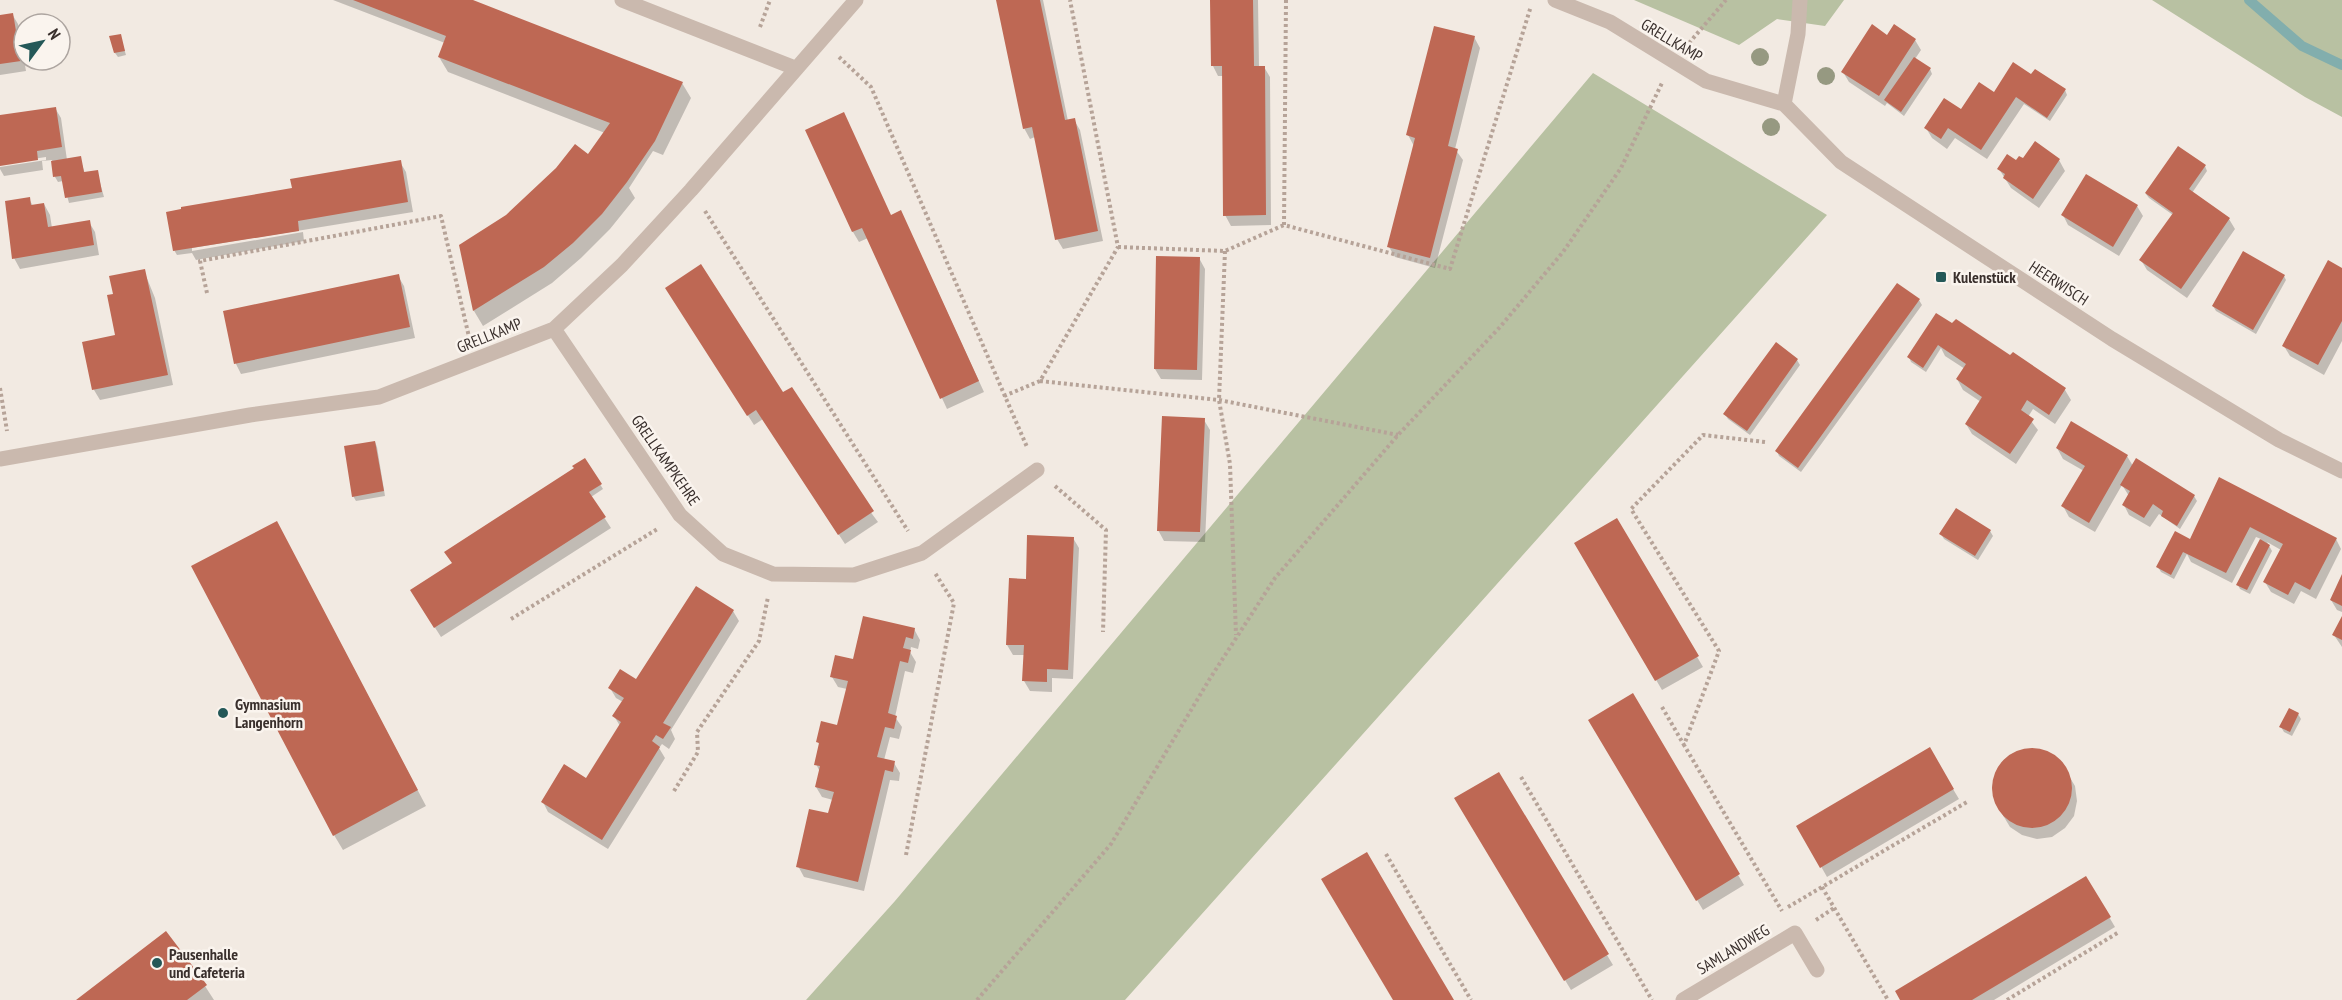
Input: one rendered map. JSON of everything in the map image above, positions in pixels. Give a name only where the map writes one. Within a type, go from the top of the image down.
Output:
[{"type":"street","points":[[622,0],[795,68]]},
{"type":"street","name":"GRELLKAMP","points":[[6,458],[250,415],[380,397],[555,329],[622,265],[692,190],[856,0]]},
{"type":"street","name":"GRELLKAMP","points":[[1555,0],[1610,22],[1706,81]]},
{"type":"street","points":[[1785,104],[1798,34],[1800,0]]},
{"type":"street","name":"HEERWISCH","points":[[1706,81],[1785,104],[1841,162],[2112,339],[2279,440],[2342,471]]},
{"type":"street","name":"GRELLKAMPKEHRE","points":[[555,329],[680,515],[723,555],[773,574],[854,575],[922,553],[1037,470]]},
{"type":"street","name":"SAMLANDWEG","points":[[1683,1000],[1795,933],[1817,970]]},
{"type":"path","points":[[1040,381],[1118,247],[1070,0]]},
{"type":"path","points":[[1284,225],[1286,0]]},
{"type":"path","points":[[1118,247],[1225,252],[1284,225],[1450,269],[1533,0]]},
{"type":"path","points":[[977,1000],[1111,844],[1236,635],[1275,578],[1398,435],[1500,327],[1563,252],[1621,168],[1672,62],[1726,0]]},
{"type":"path","points":[[821,40],[871,87],[1037,470],[1106,530],[1103,632]]},
{"type":"path","points":[[692,190],[954,603],[906,855]]},
{"type":"path","points":[[207,293],[200,261],[441,216],[474,361]]},
{"type":"path","points":[[1225,252],[1219,400],[1230,464],[1236,635]]},
{"type":"path","points":[[1004,396],[1040,381],[1219,400],[1398,435]]},
{"type":"path","points":[[0,388],[6,458]]},
{"type":"path","points":[[1684,745],[1719,651],[1631,509],[1703,435],[1765,442]]},
{"type":"path","points":[[512,619],[680,515]]},
{"type":"path","points":[[674,791],[698,752],[697,732],[759,641],[773,574]]},
{"type":"path","points":[[1662,707],[1782,910],[1967,802]]},
{"type":"path","points":[[1521,777],[1652,1000]]},
{"type":"path","points":[[1386,854],[1471,1000]]},
{"type":"path","points":[[1822,887],[1888,1000]]},
{"type":"path","points":[[2007,1000],[2119,932]]},
{"type":"green space","points":[[1634,0],[1844,0],[1825,26],[1777,19],[1739,45]]},
{"type":"green space","points":[[2152,0],[2342,0],[2342,117],[2305,97]]},
{"type":"green space","points":[[1593,73],[1827,215],[1125,1000],[806,1000],[895,901]]},
{"type":"building","points":[[353,0],[473,0],[683,82],[655,141],[602,214],[573,243],[544,267],[473,311],[459,245],[506,215],[556,168],[575,144],[588,154],[610,123],[438,57],[446,36]]},
{"type":"building","points":[[996,0],[1040,0],[1065,120],[1075,118],[1098,231],[1055,240],[1032,127],[1023,129]]},
{"type":"building","points":[[1210,0],[1253,0],[1254,66],[1265,66],[1266,215],[1223,216],[1222,66],[1211,66]]},
{"type":"building","points":[[12,13],[12,62],[0,64],[0,15]]},
{"type":"building","points":[[1872,24],[1887,35],[1894,24],[1916,39],[1879,96],[1841,72]]},
{"type":"building","points":[[1434,26],[1475,36],[1448,146],[1458,149],[1430,258],[1387,247],[1415,138],[1406,135]]},
{"type":"building","points":[[121,34],[125,51],[114,53],[109,36]]},
{"type":"building","points":[[1914,57],[1931,68],[1901,112],[1884,100]]},
{"type":"building","points":[[2013,62],[2031,74],[2035,69],[2066,89],[2047,118],[2016,97],[1981,150],[1948,128],[1941,139],[1924,128],[1944,98],[1961,109],[1979,82],[1994,92]]},
{"type":"building","points":[[56,107],[62,147],[37,151],[38,160],[0,166],[0,115]]},
{"type":"building","points":[[844,112],[891,215],[901,210],[979,381],[940,399],[862,228],[852,232],[805,130]]},
{"type":"building","points":[[2035,141],[2060,159],[2033,199],[2003,178],[2005,174],[1997,169],[2007,154],[2016,160],[2019,156],[2023,158]]},
{"type":"building","points":[[2178,146],[2206,165],[2189,189],[2230,218],[2181,289],[2139,260],[2173,213],[2145,193]]},
{"type":"building","points":[[81,156],[84,172],[98,170],[102,192],[65,198],[61,176],[53,177],[51,161]]},
{"type":"building","points":[[401,160],[408,202],[298,221],[299,231],[173,251],[166,212],[181,209],[181,207],[292,188],[290,179]]},
{"type":"building","points":[[2086,174],[2138,205],[2113,247],[2061,215]]},
{"type":"building","points":[[30,197],[31,205],[44,203],[48,227],[90,220],[94,245],[12,259],[5,201]]},
{"type":"building","points":[[2243,251],[2285,275],[2253,330],[2212,306]]},
{"type":"building","points":[[1156,256],[1200,257],[1197,370],[1154,369]]},
{"type":"building","points":[[2328,260],[2342,268],[2342,321],[2318,365],[2282,346]]},
{"type":"building","points":[[701,264],[783,392],[792,387],[874,511],[838,535],[756,410],[747,416],[665,288]]},
{"type":"building","points":[[145,269],[168,375],[92,390],[82,342],[115,335],[107,295],[113,294],[109,276]]},
{"type":"building","points":[[399,274],[410,327],[234,364],[223,311]]},
{"type":"building","points":[[1897,283],[1920,299],[1798,468],[1775,451]]},
{"type":"building","points":[[1936,313],[1952,323],[1956,319],[2010,355],[2013,352],[2066,388],[2049,415],[2027,400],[2021,410],[2034,419],[2010,454],[1965,424],[1982,397],[1956,379],[1966,364],[1938,345],[1923,368],[1907,357]]},
{"type":"building","points":[[1776,342],[1798,359],[1747,431],[1723,414]]},
{"type":"building","points":[[1162,416],[1205,418],[1200,532],[1157,531]]},
{"type":"building","points":[[2071,421],[2128,455],[2089,523],[2061,506],[2085,466],[2056,448]]},
{"type":"building","points":[[375,441],[384,491],[352,497],[344,446]]},
{"type":"building","points":[[585,458],[602,484],[589,492],[606,517],[434,628],[410,590],[452,563],[444,552],[574,468],[572,466]]},
{"type":"building","points":[[2136,458],[2195,495],[2177,526],[2161,516],[2163,511],[2153,504],[2144,518],[2122,505],[2130,491],[2120,485]]},
{"type":"building","points":[[2219,477],[2337,538],[2310,590],[2295,582],[2288,595],[2263,582],[2283,544],[2250,527],[2226,573],[2183,552],[2171,575],[2156,567],[2175,531],[2190,539]]},
{"type":"building","points":[[1956,508],[1991,530],[1975,556],[1939,534]]},
{"type":"building","points":[[1617,518],[1699,656],[1655,681],[1574,543]]},
{"type":"building","points":[[277,521],[418,790],[333,836],[191,566]]},
{"type":"building","points":[[1027,535],[1074,537],[1068,670],[1047,669],[1047,682],[1022,681],[1024,645],[1006,645],[1009,578],[1026,579]]},
{"type":"building","points":[[2260,539],[2270,545],[2247,590],[2236,585]]},
{"type":"building","points":[[2342,574],[2342,606],[2330,600]]},
{"type":"building","points":[[696,586],[734,610],[663,723],[671,727],[663,739],[656,735],[652,741],[660,747],[602,840],[541,802],[564,764],[586,778],[621,722],[612,716],[624,698],[608,688],[620,669],[636,679]]},
{"type":"building","points":[[863,616],[915,628],[913,639],[906,637],[903,648],[911,650],[908,663],[900,661],[888,713],[897,716],[894,729],[885,727],[877,757],[895,761],[893,772],[885,770],[858,882],[796,867],[809,809],[828,813],[834,792],[815,787],[820,766],[814,765],[819,743],[816,742],[821,721],[837,725],[848,681],[830,677],[835,655],[853,659]]},
{"type":"building","points":[[2342,616],[2342,640],[2332,635]]},
{"type":"building","points":[[1633,693],[1740,874],[1696,901],[1588,720]]},
{"type":"building","points":[[2289,708],[2299,713],[2290,732],[2279,727]]},
{"type":"building","points":[[1930,747],[1954,789],[1820,868],[1796,826]]},
{"type":"building","points":[[2024,748],[2040,748],[2061,759],[2072,780],[2072,796],[2061,817],[2040,828],[2024,828],[2010,822],[1998,810],[1992,796],[1992,780],[1998,766],[2010,754]]},
{"type":"building","points":[[1499,772],[1609,954],[1564,981],[1454,798]]},
{"type":"building","points":[[1367,852],[1454,1000],[1393,1000],[1321,879]]},
{"type":"building","points":[[2086,876],[2111,917],[1972,1000],[1900,1000],[1895,991]]},
{"type":"building","name":"Pausenhalle und Cafeteria","points":[[166,931],[207,985],[187,1000],[76,1000]]},
{"type":"waterway","points":[[2249,0],[2302,46],[2342,65]]},
{"type":"place","name":"Kulenstück","points":[[1941,277]]},
{"type":"place","name":"Gymnasium Langenhorn","points":[[223,713]]},
{"type":"place","name":"Pausenhalle und Cafeteria","points":[[157,963]]}]
